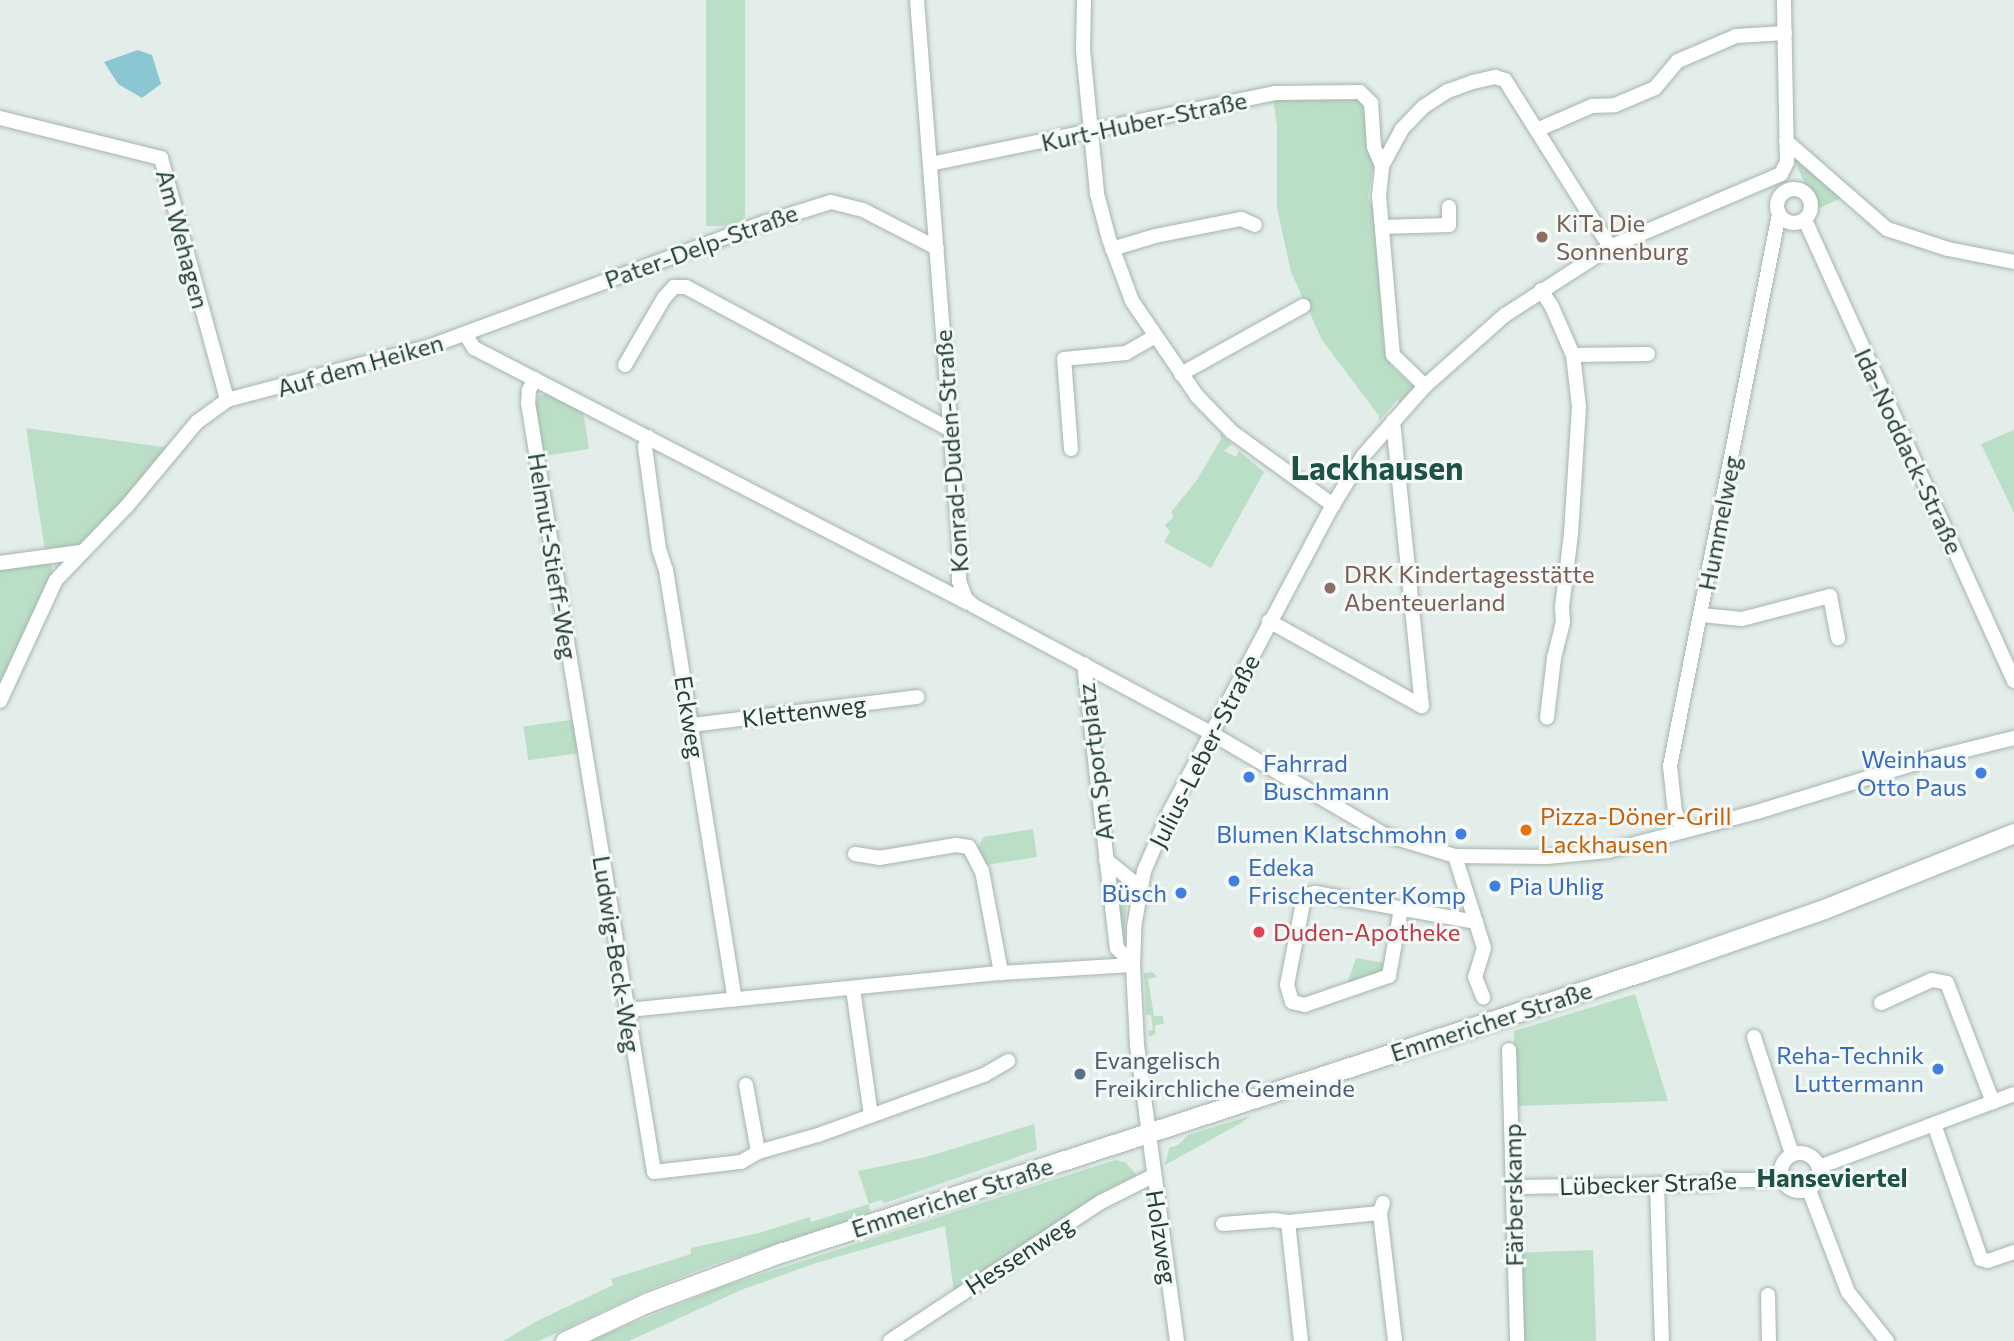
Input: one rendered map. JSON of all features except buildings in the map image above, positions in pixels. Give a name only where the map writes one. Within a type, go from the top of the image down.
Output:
[{"type":"main road","name":"Emmericher Straße","points":[[565,1341],[646,1303],[780,1253],[1666,964],[1837,904],[2014,833]]},
{"type":"street","name":"Konrad-Duden-Straße","points":[[917,0],[959,539],[959,581],[966,599],[974,606],[1211,733],[1383,834],[1454,856],[1547,857],[1608,851],[1757,812],[1929,759],[2014,738]]},
{"type":"street","points":[[1084,0],[1083,50],[1097,194],[1112,249],[1132,301],[1197,396],[1232,432],[1290,477],[1333,505]]},
{"type":"street","name":"Julius-Leber-Straße","points":[[1148,1132],[1134,1023],[1133,965],[1134,927],[1144,871],[1170,811],[1333,505],[1363,456],[1426,386],[1471,342],[1541,290],[1610,247],[1781,174],[1787,162],[1784,0]]},
{"type":"street","points":[[1539,129],[1592,106],[1615,105],[1654,88],[1678,61],[1736,36],[1785,33]]},
{"type":"street","points":[[1426,386],[1394,355],[1379,196],[1382,166],[1402,129],[1423,107],[1448,91],[1495,77],[1505,80],[1539,129],[1610,247]]},
{"type":"street","name":"Kurt-Huber-Straße","points":[[930,164],[1275,93],[1360,92],[1371,103],[1374,147],[1382,166]]},
{"type":"street","name":"Am Wehagen","points":[[0,118],[161,158],[227,400]]},
{"type":"street","points":[[1786,141],[1887,229],[1948,249],[2014,262]]},
{"type":"street","name":"Ida-Noddack-Straße","points":[[1779,214],[1778,202],[1782,195],[1795,190],[1802,191],[1810,200],[1811,211],[1805,220],[2014,681]]},
{"type":"street","name":"Pater-Delp-Straße","points":[[465,334],[767,222],[831,202],[863,210],[937,247]]},
{"type":"street","points":[[1382,227],[1449,225],[1449,207]]},
{"type":"street","points":[[1779,214],[1786,221],[1796,223],[1805,220]]},
{"type":"street","name":"Hummelweg","points":[[1684,831],[1675,812],[1670,766],[1779,214]]},
{"type":"street","points":[[1112,249],[1155,236],[1241,219],[1255,225]]},
{"type":"street","points":[[625,365],[664,298],[674,287],[686,287],[950,430]]},
{"type":"street","points":[[1541,290],[1552,307],[1573,355],[1579,407],[1562,607],[1563,622],[1554,658],[1547,718]]},
{"type":"street","points":[[1181,373],[1303,306]]},
{"type":"street","name":"Auf dem Heiken","points":[[0,701],[56,580],[127,506],[197,422],[227,400],[465,334],[474,348],[974,606]]},
{"type":"street","points":[[1071,449],[1064,359],[1126,353],[1155,336]]},
{"type":"street","points":[[1573,355],[1648,354]]},
{"type":"street","name":"Helmut-Stieff-Weg","points":[[535,379],[529,390],[528,403],[585,735]]},
{"type":"street","points":[[1269,621],[1422,706],[1393,421]]},
{"type":"street","name":"Eckweg","points":[[648,437],[645,447],[659,549],[666,570],[735,999]]},
{"type":"street","points":[[0,563],[80,552]]},
{"type":"street","points":[[1701,615],[1742,619],[1830,596],[1838,638]]},
{"type":"street","name":"Am Sportplatz","points":[[1084,664],[1117,948],[1133,965]]},
{"type":"street","name":"Klettenweg","points":[[692,725],[917,697]]},
{"type":"street","name":"Ludwig-Beck-Weg","points":[[585,735],[596,821],[654,1172],[741,1162],[758,1152]]},
{"type":"street","points":[[855,854],[879,858],[956,845],[969,847],[982,871],[1001,973]]},
{"type":"street","points":[[1454,856],[1484,948],[1475,977],[1483,997]]},
{"type":"street","name":"Am Sportplatz","points":[[1106,860],[1141,888]]},
{"type":"street","points":[[1401,909],[1389,976],[1305,1004],[1293,1002],[1287,985],[1306,897],[1315,893],[1476,922]]},
{"type":"street","points":[[628,1010],[1001,973],[1133,965]]},
{"type":"street","points":[[1881,1003],[1932,980],[1947,983],[1993,1102]]},
{"type":"street","points":[[853,989],[871,1116]]},
{"type":"street","points":[[1754,1037],[1792,1154]]},
{"type":"street","name":"Färberskamp","points":[[1509,1050],[1517,1341]]},
{"type":"street","points":[[746,1085],[758,1152],[871,1116],[984,1075],[1009,1061]]},
{"type":"street","points":[[1819,1167],[2014,1094]]},
{"type":"street","points":[[1934,1124],[1981,1259],[1988,1261],[2014,1252]]},
{"type":"street","name":"Holzweg","points":[[1148,1132],[1177,1341]]},
{"type":"street","points":[[1792,1154],[1809,1154],[1819,1167],[1818,1180],[1809,1190],[1848,1292],[1887,1341]]},
{"type":"street","points":[[1781,1177],[1781,1168],[1792,1154]]},
{"type":"street","name":"Hessenweg","points":[[890,1341],[1101,1202],[1153,1176]]},
{"type":"street","name":"Lübecker Straße","points":[[1514,1187],[1711,1184],[1721,1180],[1781,1177],[1787,1186],[1797,1192],[1809,1190]]},
{"type":"street","points":[[1657,1184],[1661,1341]]},
{"type":"street","points":[[1223,1224],[1274,1220],[1288,1222],[1382,1208],[1395,1341]]},
{"type":"street","points":[[1288,1222],[1301,1341]]},
{"type":"street","points":[[1768,1295],[1769,1341]]},
{"type":"green space","points":[[706,0],[745,0],[745,226],[706,226]]},
{"type":"green space","points":[[1273,97],[1355,97],[1366,105],[1375,155],[1368,198],[1374,208],[1384,349],[1391,366],[1414,387],[1399,403],[1398,399],[1379,421],[1379,416],[1322,340],[1291,272],[1277,208],[1277,127]]},
{"type":"green space","points":[[1799,156],[1843,197],[1816,210],[1794,159]]},
{"type":"green space","points":[[550,394],[583,411],[589,449],[544,456],[535,405],[539,395]]},
{"type":"green space","points":[[26,428],[170,448],[81,546],[45,551]]},
{"type":"green space","points":[[2014,430],[2014,513],[1981,444]]},
{"type":"green space","points":[[1220,433],[1232,444],[1224,451],[1236,457],[1239,451],[1264,472],[1211,568],[1164,542],[1170,532],[1165,525],[1174,517],[1171,512],[1197,480],[1221,439]]},
{"type":"green space","points":[[51,560],[53,578],[0,691],[0,568]]},
{"type":"green space","points":[[577,719],[582,753],[528,760],[524,727]]},
{"type":"green space","points":[[1033,829],[1037,857],[985,865],[977,850],[983,837]]},
{"type":"green space","points":[[1121,880],[1128,887],[1123,946],[1112,885]]},
{"type":"green space","points":[[1356,958],[1385,963],[1383,970],[1347,984]]},
{"type":"green space","points":[[1153,972],[1157,977],[1148,979],[1154,1016],[1163,1016],[1164,1024],[1155,1025],[1155,1035],[1149,1036],[1148,1031],[1153,1030],[1151,1015],[1146,1015],[1144,973]]},
{"type":"green space","points":[[1635,994],[1668,1101],[1514,1106],[1514,1031]]},
{"type":"green space","points":[[1250,1116],[1165,1165],[1169,1148],[1178,1145],[1188,1135]]},
{"type":"green space","points":[[1034,1124],[1037,1150],[885,1203],[881,1200],[869,1204],[858,1171],[926,1157]]},
{"type":"green space","points":[[1115,1160],[1125,1162],[1137,1175],[1099,1194],[1085,1207],[954,1292],[945,1226],[816,1263],[741,1290],[629,1341],[590,1341],[719,1288]]},
{"type":"green space","points":[[869,1204],[870,1213],[712,1265],[643,1292],[539,1341],[503,1341],[539,1320],[613,1285],[611,1279],[691,1254],[691,1248],[759,1233],[810,1217],[811,1222]]},
{"type":"green space","points":[[1593,1250],[1596,1341],[1521,1341],[1518,1253]]},
{"type":"water","points":[[138,50],[152,55],[161,84],[142,98],[118,84],[104,62]]},
{"type":"place","name":"KiTa Die Sonnenburg","points":[[1542,237]]},
{"type":"place","name":"DRK Kindertagesstätte Abenteuerland","points":[[1330,588]]},
{"type":"place","name":"Weinhaus Otto Paus","points":[[1981,773]]},
{"type":"place","name":"Fahrrad Buschmann","points":[[1249,777]]},
{"type":"place","name":"Pizza-Döner-Grill Lackhausen","points":[[1526,830]]},
{"type":"place","name":"Blumen Klatschmohn","points":[[1461,834]]},
{"type":"place","name":"Edeka Frischecenter Komp","points":[[1234,881]]},
{"type":"place","name":"Pia Uhlig","points":[[1495,886]]},
{"type":"place","name":"Büsch","points":[[1181,893]]},
{"type":"place","name":"Duden-Apotheke","points":[[1259,932]]},
{"type":"place","name":"Reha-Technik Luttermann","points":[[1938,1069]]},
{"type":"place","name":"Evangelisch Freikirchliche Gemeinde","points":[[1080,1074]]},
{"type":"district","name":"Lackhausen","points":[[1377,467]]},
{"type":"district","name":"Hanseviertel","points":[[1832,1177]]}]
